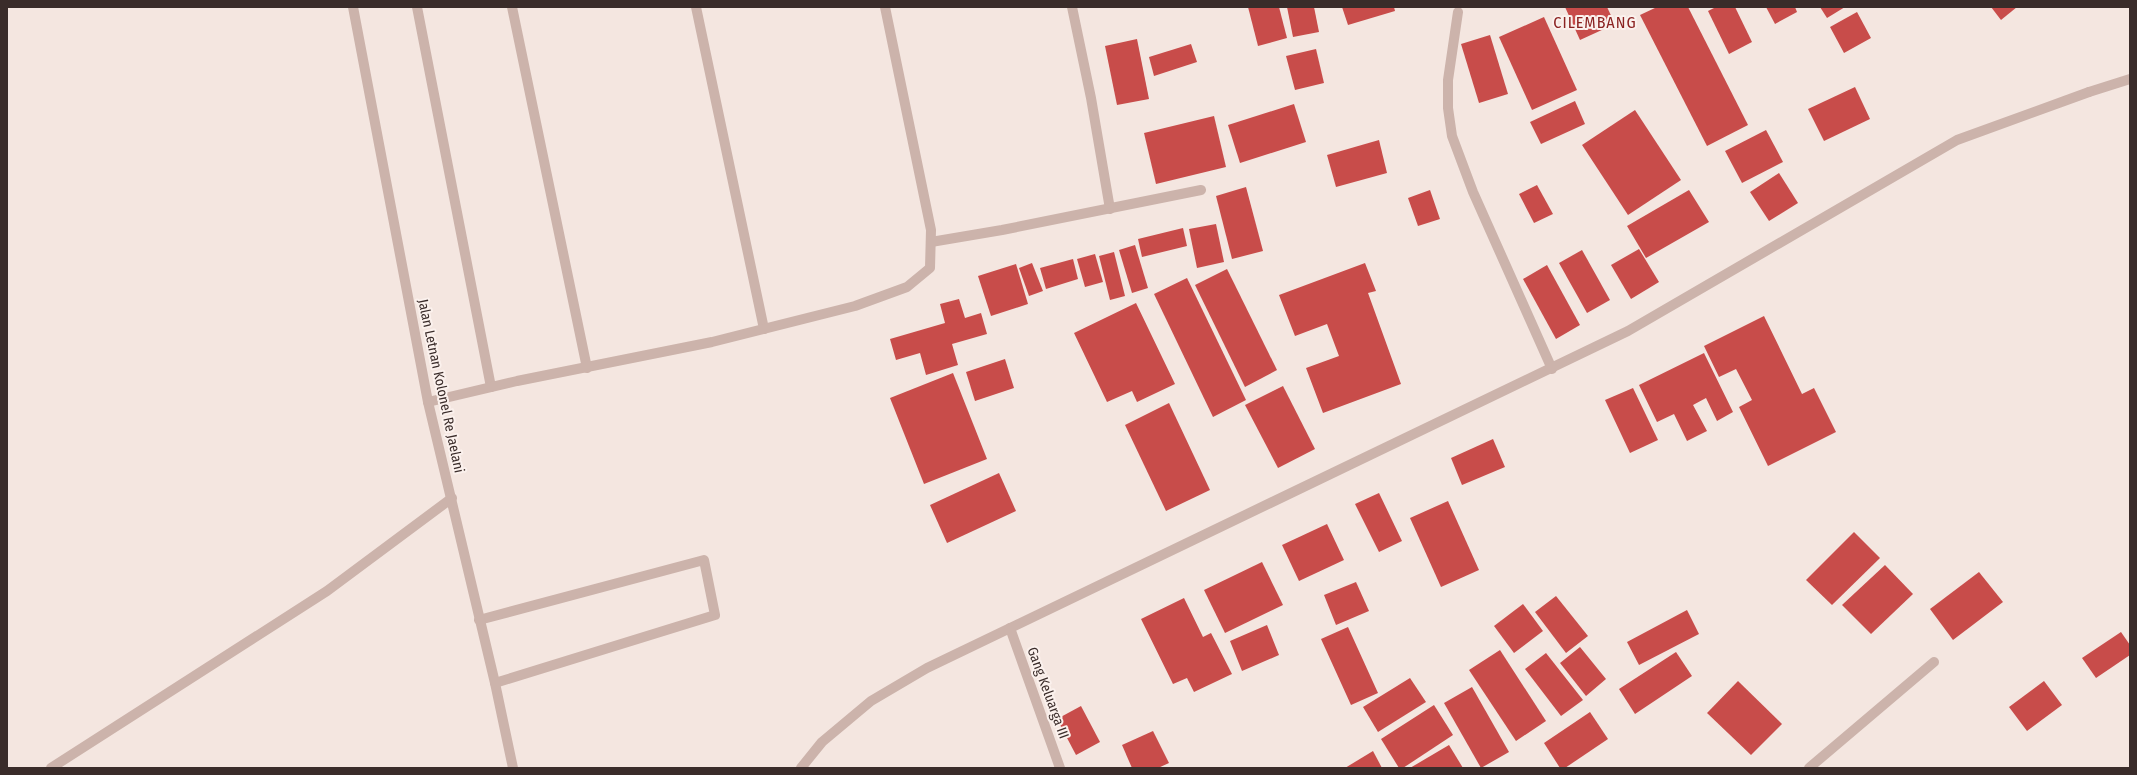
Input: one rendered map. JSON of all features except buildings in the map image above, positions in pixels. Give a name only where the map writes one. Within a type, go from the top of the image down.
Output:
[{"type":"street","name":"Jalan Letnan Kolonel Re Jaelani","points":[[353,7],[428,402],[495,683],[513,768]]},
{"type":"street","points":[[417,7],[490,387]]},
{"type":"street","points":[[512,7],[587,368]]},
{"type":"street","points":[[696,7],[764,329]]},
{"type":"street","points":[[428,402],[490,387],[712,342],[855,306],[907,287],[930,268],[931,230],[885,7]]},
{"type":"street","points":[[1072,7],[1092,98],[1110,209]]},
{"type":"street","points":[[1458,12],[1448,80],[1448,108],[1452,136],[1473,192],[1552,369]]},
{"type":"street","points":[[801,768],[822,742],[871,701],[927,668],[1552,369],[1628,331],[1957,140],[2089,92],[2130,79]]},
{"type":"street","points":[[931,242],[1002,230],[1201,190]]},
{"type":"street","points":[[51,768],[327,591],[452,498]]},
{"type":"street","points":[[479,620],[704,560],[715,615],[495,683]]},
{"type":"street","name":"Gang Keluarga III","points":[[1010,628],[1060,768]]},
{"type":"street","points":[[1811,767],[1934,662]]},
{"type":"district","name":"CILEMBANG","points":[[1595,22]]}]
